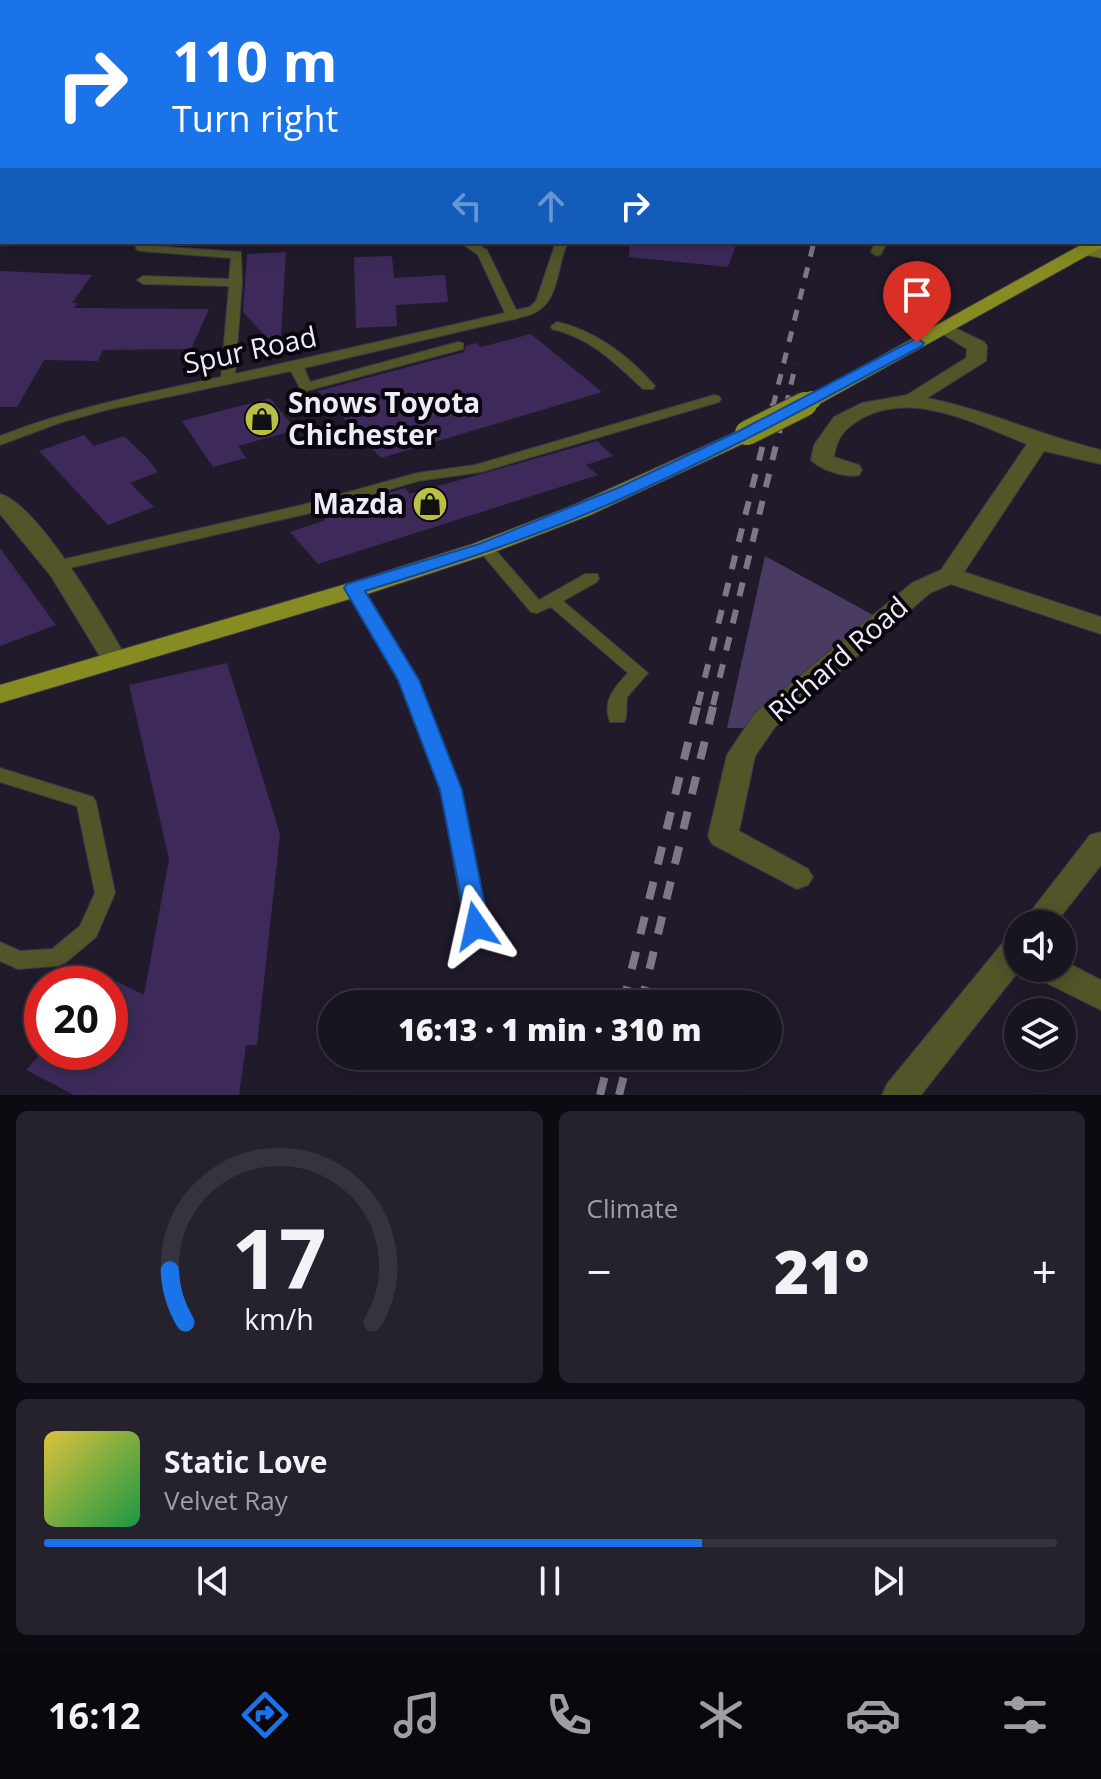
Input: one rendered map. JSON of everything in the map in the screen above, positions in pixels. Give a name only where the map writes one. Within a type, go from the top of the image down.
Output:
[{"type":"main road","points":[[0,694],[113,657],[485,548],[626,491],[812,400],[1098,246]]},
{"type":"street","points":[[914,401],[917,395],[976,361],[979,356],[977,346],[943,328]]},
{"type":"street","points":[[851,470],[822,460],[824,441],[868,407],[892,401],[914,401],[961,411],[1045,443],[1101,457]]},
{"type":"street","name":"Richard Road","points":[[797,877],[723,836],[741,755],[765,720],[846,649],[921,588],[950,575],[1030,454],[1036,446],[1045,443]]},
{"type":"street","points":[[0,501],[31,529],[113,657]]},
{"type":"street","points":[[950,575],[1101,626]]},
{"type":"street","points":[[1048,910],[1101,843]]},
{"type":"street","points":[[900,1095],[1004,967]]},
{"type":"street","points":[[1074,982],[1101,996]]},
{"type":"lane","points":[[469,244],[483,253],[513,317]]},
{"type":"lane","name":"Spur Road","points":[[0,441],[54,420],[108,405],[296,366],[534,310],[550,292],[554,256],[561,244]]},
{"type":"lane","points":[[140,247],[231,252],[237,255],[228,380]]},
{"type":"lane","points":[[143,280],[236,283]]},
{"type":"lane","points":[[557,326],[570,327],[601,343],[648,386]]},
{"type":"lane","points":[[316,342],[325,359]]},
{"type":"lane","points":[[296,366],[306,387],[458,346]]},
{"type":"lane","points":[[56,566],[306,509],[417,477],[476,469],[714,399]]},
{"type":"lane","points":[[485,548],[537,608],[591,578]]},
{"type":"lane","points":[[354,588],[408,680],[451,790],[476,926]]},
{"type":"lane","points":[[552,600],[639,673],[618,695],[617,718]]},
{"type":"lane","points":[[0,775],[86,802],[105,893],[88,931],[57,957],[18,960],[0,951]]},
{"type":"shaded area","points":[[765,556],[873,615],[747,728],[727,728]]},
{"type":"building","points":[[630,244],[736,244],[728,267],[629,257]]},
{"type":"building","points":[[286,252],[280,352],[243,312],[247,254]]},
{"type":"building","points":[[392,256],[394,278],[445,275],[448,302],[396,305],[397,326],[356,328],[354,257]]},
{"type":"building","points":[[0,271],[92,275],[72,303],[77,303],[74,308],[209,309],[191,349],[103,350],[98,361],[44,360],[17,407],[0,407]]},
{"type":"building","points":[[531,334],[602,392],[381,458],[318,391],[464,352],[466,346],[476,343],[481,347]]},
{"type":"building","points":[[270,398],[296,430],[238,446],[246,458],[213,467],[182,421]]},
{"type":"building","points":[[84,435],[94,446],[124,436],[148,459],[158,472],[130,483],[154,507],[108,525],[39,451]]},
{"type":"building","name":"Mazda","points":[[597,441],[613,456],[586,465],[598,475],[318,564],[290,532],[326,520],[320,514],[405,488],[410,494]]},
{"type":"building","points":[[0,548],[56,625],[0,646]]},
{"type":"building","points":[[227,663],[280,834],[257,1045],[246,1045],[239,1095],[74,1095],[26,1070],[128,1070],[128,987],[144,995],[169,859],[129,685]]},
{"type":"railway","points":[[773,406],[814,244]]},
{"type":"railway","points":[[786,406],[796,363]]},
{"type":"railway","points":[[698,705],[773,404]]},
{"type":"railway","points":[[713,705],[786,404]]},
{"type":"railway","points":[[626,990],[698,703]]},
{"type":"railway","points":[[644,990],[714,703]]},
{"type":"railway","points":[[600,1095],[606,1070]]},
{"type":"railway","points":[[619,1095],[625,1070]]},
{"type":"place","name":"Snows Toyota Chichester","points":[[262,419]]},
{"type":"place","name":"Mazda","points":[[430,504]]},
{"type":"route","points":[[476,926],[451,790],[408,680],[354,588],[485,548],[626,491],[812,400],[917,343]]}]
